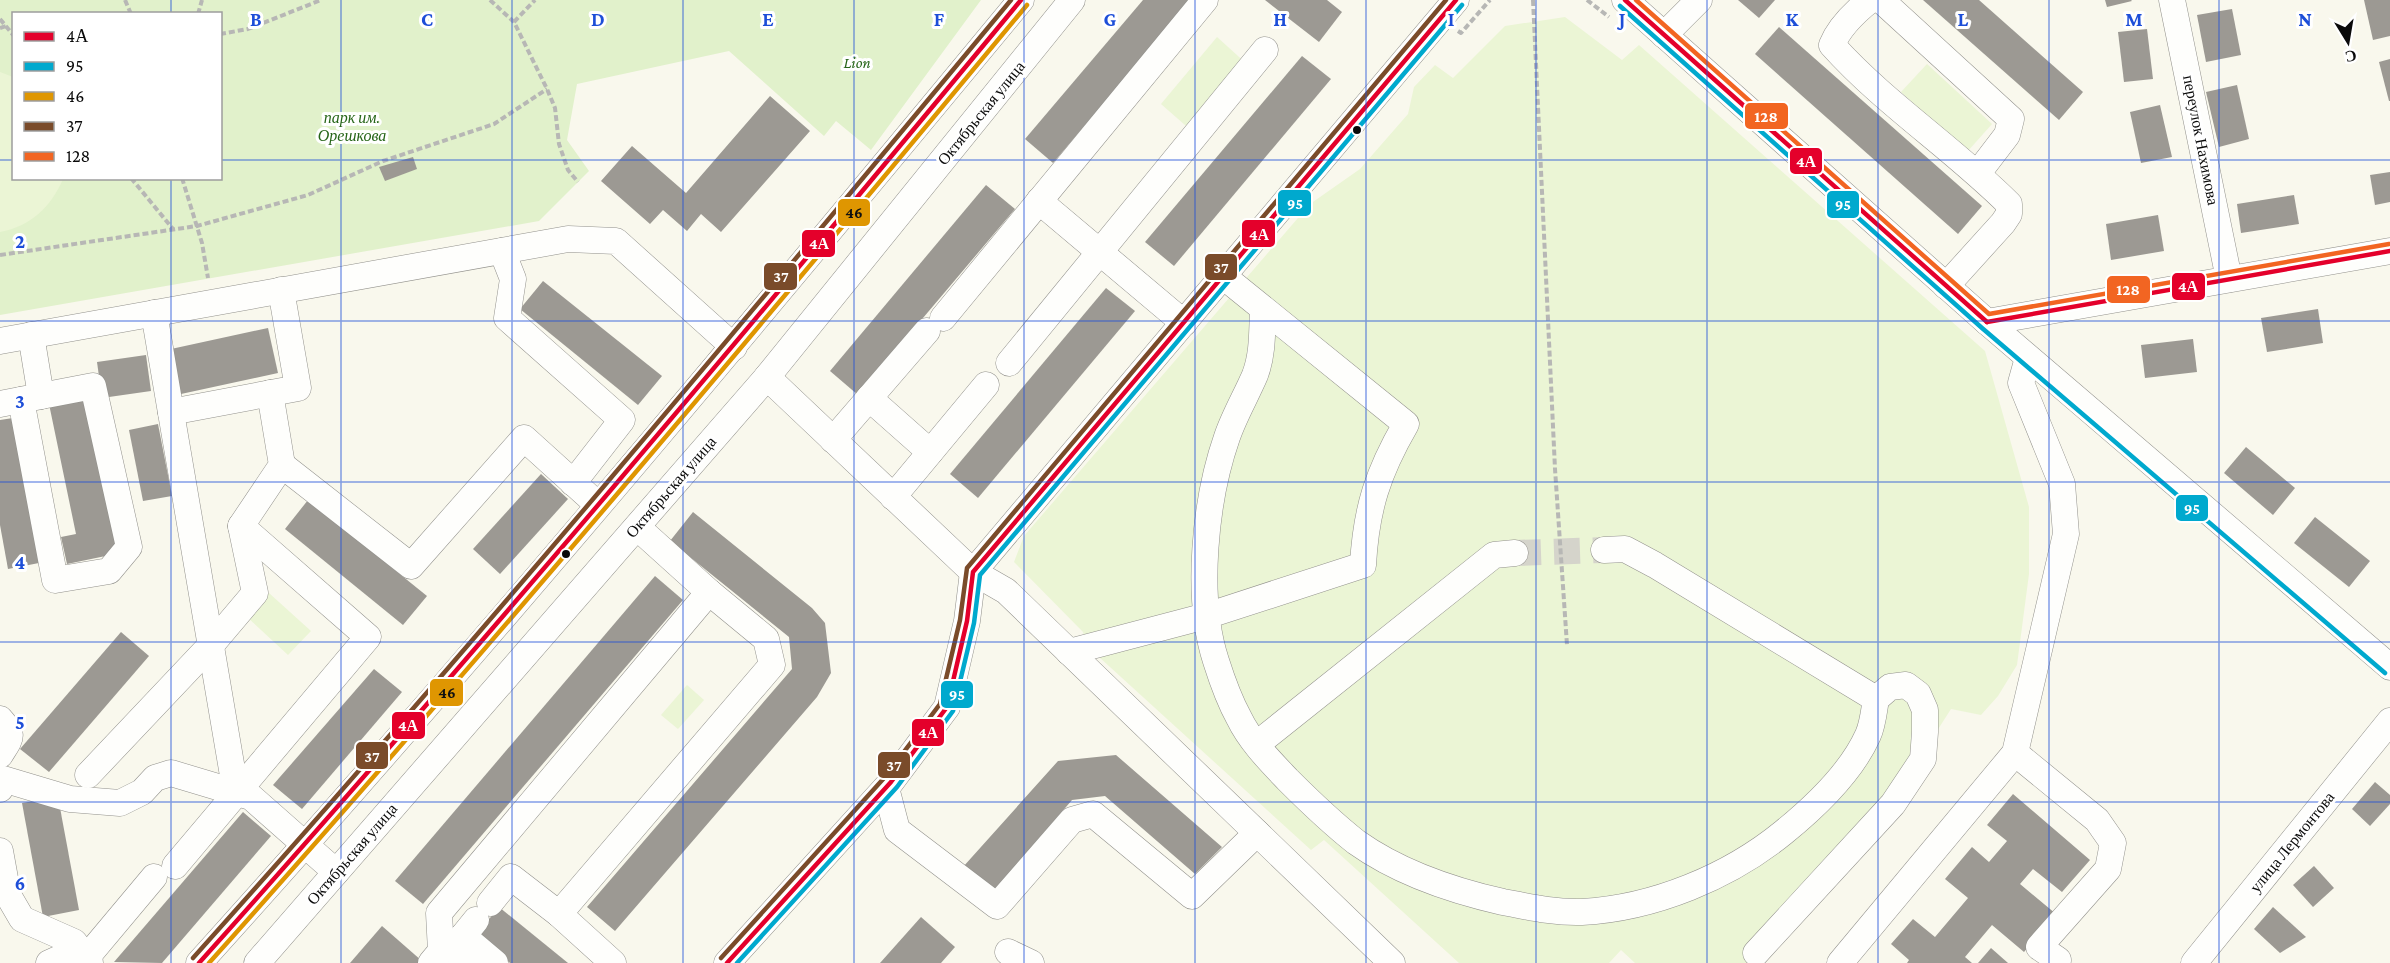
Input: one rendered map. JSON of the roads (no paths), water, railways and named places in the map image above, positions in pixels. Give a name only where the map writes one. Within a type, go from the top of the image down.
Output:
[{"type":"street","points":[[199,963],[306,845],[734,347],[1021,0]]},
{"type":"street","name":"Октябрьская улица","points":[[263,961],[336,872],[767,377],[1072,0]]},
{"type":"street","points":[[833,440],[935,325],[1205,0]]},
{"type":"street","points":[[727,963],[886,788],[947,707],[967,621],[973,573],[1456,0]]},
{"type":"street","points":[[1625,0],[2028,358],[2390,667]]},
{"type":"street","points":[[1946,286],[2009,214],[2009,204],[1978,173],[1913,121],[1832,45],[1835,36],[1857,10],[1872,0],[2011,119],[2007,135],[1978,173]]},
{"type":"street","name":"переулок Нахимова","points":[[2172,0],[2229,279]]},
{"type":"street","points":[[1664,35],[1690,3]]},
{"type":"street","points":[[1004,21],[1034,47]]},
{"type":"street","points":[[1009,363],[1265,50]]},
{"type":"street","points":[[1039,201],[1184,323]]},
{"type":"street","points":[[0,340],[568,239],[616,241],[734,347]]},
{"type":"street","points":[[502,251],[513,279],[507,318],[622,420],[573,483]]},
{"type":"street","points":[[1987,322],[2390,251]]},
{"type":"street","points":[[1069,652],[1206,616],[1363,565],[1364,542],[1372,498],[1381,470],[1406,424],[1223,276]]},
{"type":"street","points":[[171,412],[298,388],[280,290]]},
{"type":"street","points":[[1263,309],[1261,350],[1256,373],[1227,437],[1215,485],[1204,577],[1206,616],[1215,658],[1239,720],[1269,760],[1329,820],[1359,844],[1405,870],[1484,898],[1541,910],[1581,912],[1622,907],[1659,898],[1705,880],[1773,841],[1818,801],[1856,755],[1869,733],[1876,699],[1890,687],[1906,685],[1918,694],[1924,710],[1926,732],[1923,759],[1893,804],[1756,953]]},
{"type":"street","points":[[154,313],[236,793]]},
{"type":"street","points":[[21,400],[93,386],[129,547],[109,571],[55,580],[21,400],[31,335]]},
{"type":"street","points":[[1840,963],[2015,753],[2066,534],[2062,484],[2021,383],[2028,358]]},
{"type":"street","points":[[767,377],[973,573],[1006,591],[1392,963]]},
{"type":"street","points":[[893,496],[986,385]]},
{"type":"street","points":[[270,393],[282,465],[411,566],[524,438],[598,506]]},
{"type":"street","points":[[869,398],[930,452]]},
{"type":"street","points":[[88,775],[211,645],[255,593],[241,526],[282,465]]},
{"type":"street","points":[[49,963],[86,956],[236,793],[368,637],[241,526]]},
{"type":"street","points":[[559,914],[772,665],[766,639],[709,592],[637,527]]},
{"type":"street","points":[[1604,550],[1625,549],[1655,565],[1876,699]]},
{"type":"street","points":[[1257,744],[1494,555],[1515,553]]},
{"type":"street","points":[[431,963],[441,951],[439,913],[709,592]]},
{"type":"street","points":[[0,719],[10,730],[11,738],[1,774],[70,799],[120,803],[142,792],[155,778],[171,773],[251,797],[336,872]]},
{"type":"street","name":"улица Лермонтова","points":[[2194,963],[2390,721]]},
{"type":"street","points":[[2015,753],[2097,820],[2113,843],[2108,868],[2039,947],[2058,960]]},
{"type":"street","points":[[886,788],[897,830],[997,906],[1072,820],[1094,814],[1192,896],[1257,833]]},
{"type":"street","points":[[0,851],[8,895],[22,919],[74,942],[86,956]]},
{"type":"street","points":[[461,963],[467,956],[477,920],[511,877],[559,914],[613,963]]},
{"type":"street","points":[[477,920],[495,963]]},
{"type":"street","points":[[1008,952],[1031,963]]},
{"type":"tunnel","points":[[1515,553],[1604,550]]},
{"type":"park label","name":"Lion","points":[[857,62]]},
{"type":"park label","name":"парк им. Орешкова","points":[[352,126]]}]
